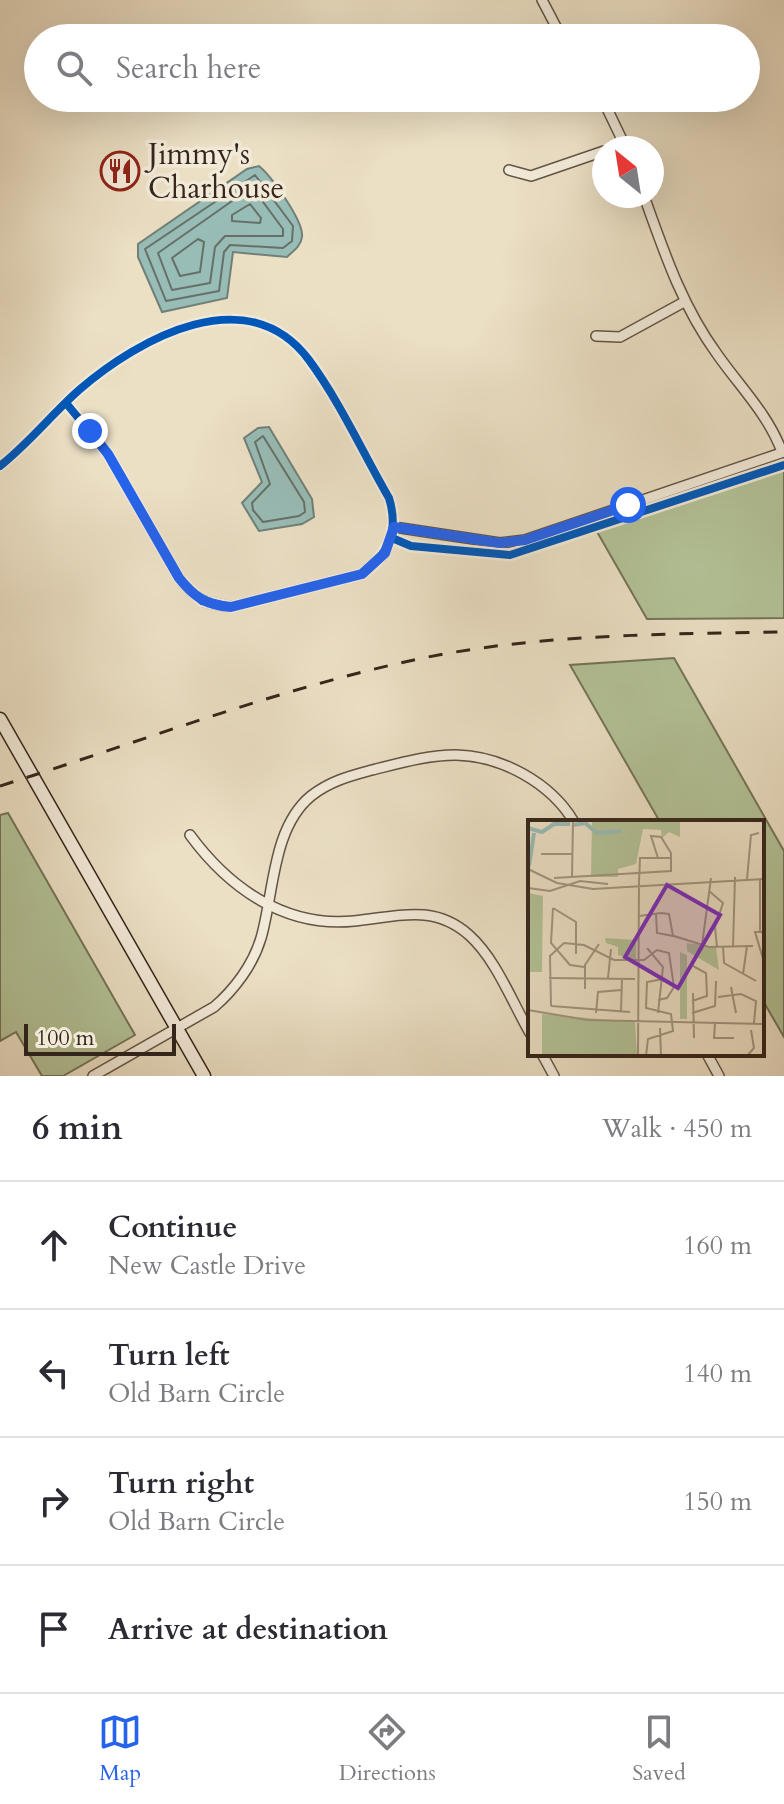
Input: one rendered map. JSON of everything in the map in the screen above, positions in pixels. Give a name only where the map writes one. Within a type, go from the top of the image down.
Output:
[{"type":"main road","points":[[0,719],[204,1076]]},
{"type":"street","points":[[542,0],[555,24]]},
{"type":"street","points":[[609,112],[620,136]]},
{"type":"street","points":[[509,170],[531,176],[592,155]]},
{"type":"street","points":[[394,527],[500,543],[525,540],[783,452],[764,415],[716,354],[684,302],[649,208]]},
{"type":"street","points":[[596,336],[620,337],[684,302]]},
{"type":"street","points":[[0,466],[66,403],[118,360],[193,324],[215,319],[271,328],[309,360],[389,498],[394,527],[385,553],[362,574],[231,607],[202,601],[179,578],[108,454],[66,403]]},
{"type":"street","points":[[93,1076],[231,993],[260,941],[280,851],[297,812],[309,797],[344,777],[439,755],[486,759],[524,774],[543,787],[572,820]]},
{"type":"street","points":[[190,835],[229,880],[269,905],[298,916],[331,921],[423,913],[450,923],[470,936],[483,951],[528,1030]]},
{"type":"street","points":[[543,1056],[554,1076]]},
{"type":"street","points":[[708,1056],[719,1076]]},
{"type":"green space","points":[[784,457],[784,618],[647,619],[592,523]]},
{"type":"green space","points":[[674,658],[784,851],[784,1037],[764,1002],[764,820],[659,820],[570,665]]},
{"type":"green space","points":[[8,813],[135,1035],[63,1076],[42,1076],[16,1032],[0,1041],[0,815]]},
{"type":"water","points":[[259,166],[298,221],[302,237],[298,246],[287,257],[233,252],[227,298],[162,312],[138,257],[138,244],[247,169]]},
{"type":"water","points":[[269,427],[312,499],[314,517],[302,524],[259,531],[242,503],[262,482],[244,438],[258,428]]},
{"type":"railway","points":[[0,786],[263,700],[423,658],[557,640],[784,632]]},
{"type":"cycle path","points":[[0,466],[79,390],[132,352],[162,336],[194,325],[225,320],[256,323],[284,336],[309,360],[331,393],[389,498],[393,521],[389,541],[379,558],[362,574],[231,607],[202,601],[179,578],[108,454],[66,403]]},
{"type":"cycle path","points":[[392,538],[411,546],[510,555],[784,465]]},
{"type":"place","name":"Jimmy's Charhouse","points":[[120,171]]},
{"type":"route","points":[[90,431],[108,454],[179,578],[192,594],[218,606],[231,607],[362,574],[385,553],[394,527],[500,543],[525,540],[628,505]]}]
